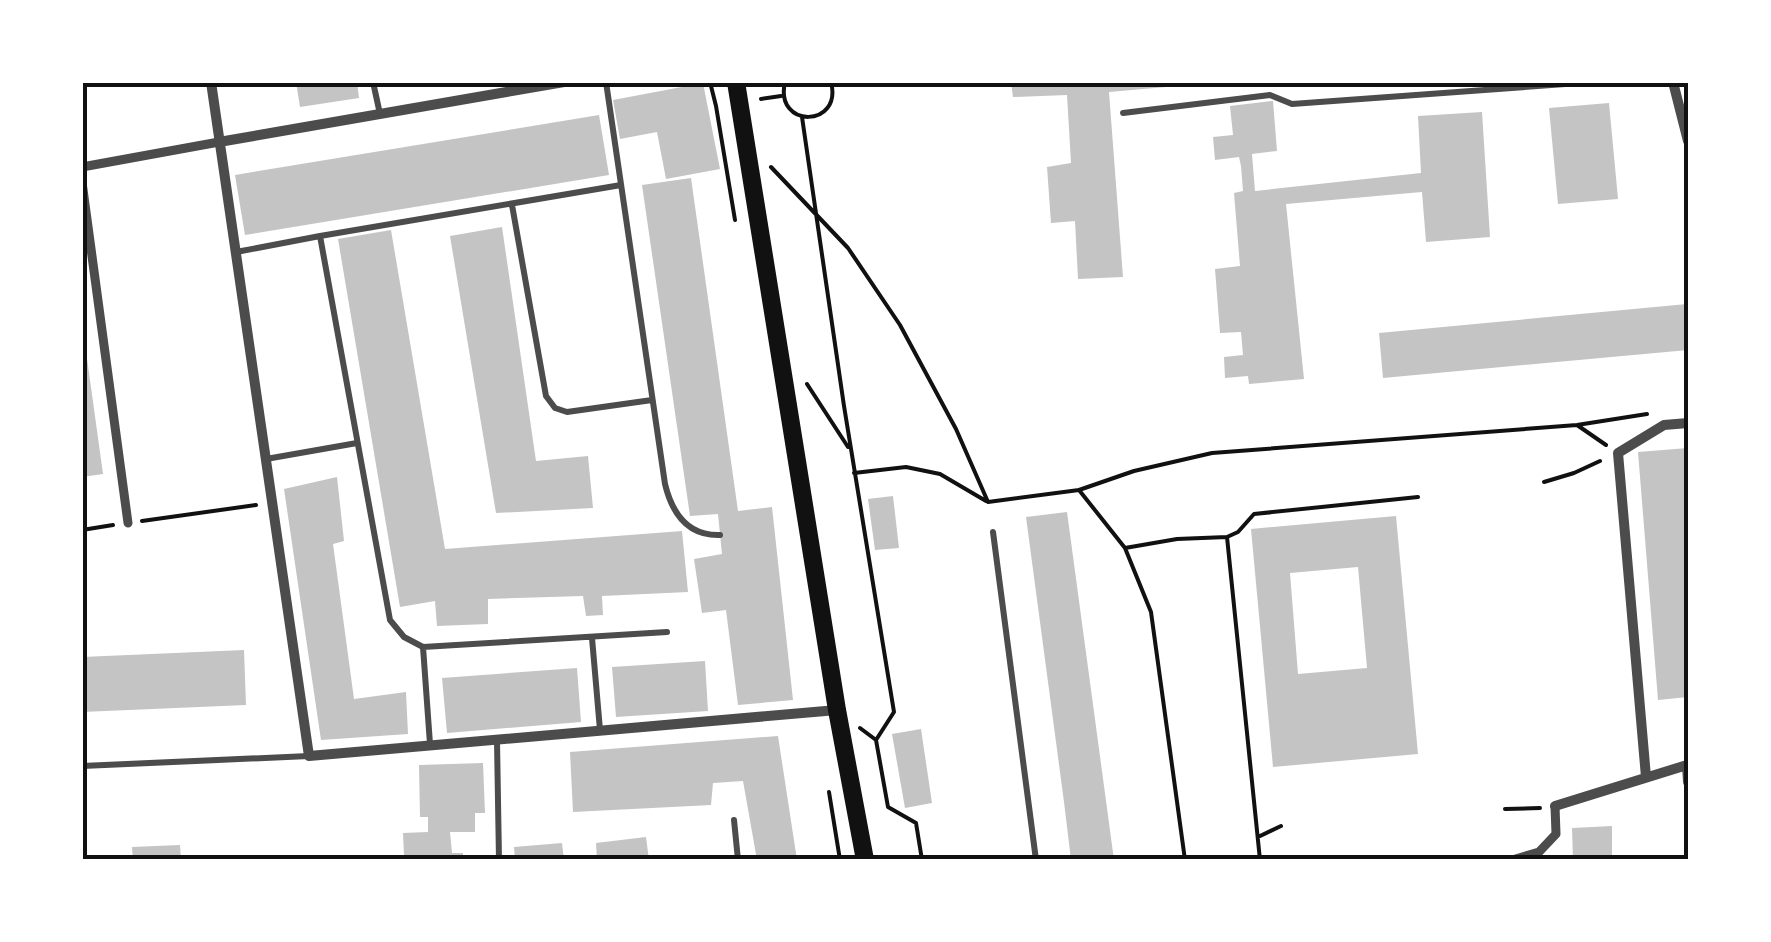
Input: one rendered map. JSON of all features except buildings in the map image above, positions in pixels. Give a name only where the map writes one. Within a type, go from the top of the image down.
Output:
[{"type":"main road","points":[[736,82],[837,710],[865,860]]},
{"type":"street","points":[[210,82],[309,756],[837,710]]},
{"type":"street","points":[[82,167],[564,82]]},
{"type":"street","points":[[1673,82],[1688,142]]},
{"type":"street","points":[[82,182],[128,523]]},
{"type":"street","points":[[1646,778],[1618,454],[1664,425],[1688,422]]},
{"type":"street","points":[[1512,860],[1539,852],[1556,834],[1555,806],[1688,764],[1688,782]]},
{"type":"lane","points":[[373,82],[380,114]]},
{"type":"lane","points":[[606,82],[664,484],[680,519],[691,528],[720,535]]},
{"type":"lane","points":[[1123,113],[1270,95],[1292,104],[1593,82]]},
{"type":"lane","points":[[235,252],[621,185]]},
{"type":"lane","points":[[512,205],[546,396],[555,408],[567,412],[652,400]]},
{"type":"lane","points":[[320,236],[390,620],[404,638],[423,647],[667,632]]},
{"type":"lane","points":[[265,460],[358,443]]},
{"type":"lane","points":[[993,532],[1036,860]]},
{"type":"lane","points":[[592,638],[600,731]]},
{"type":"lane","points":[[423,647],[430,746]]},
{"type":"lane","points":[[497,740],[499,860]]},
{"type":"lane","points":[[82,766],[309,756]]},
{"type":"lane","points":[[734,820],[738,860]]},
{"type":"path","points":[[785,82],[786,106],[802,117],[821,114],[828,107],[831,82]]},
{"type":"path","points":[[802,117],[854,473],[894,712],[876,740],[888,807],[916,823],[922,860]]},
{"type":"path","points":[[764,160],[848,248],[900,326],[956,430],[988,502]]},
{"type":"path","points":[[799,370],[851,451]]},
{"type":"path","points":[[854,473],[906,467],[923,470],[940,474],[988,502],[1079,490],[1134,471],[1212,453],[1577,426],[1651,414]]},
{"type":"path","points":[[1577,426],[1618,454]]},
{"type":"path","points":[[1544,482],[1618,454]]},
{"type":"path","points":[[1079,490],[1125,548],[1151,612],[1185,860]]},
{"type":"path","points":[[1125,548],[1176,539],[1227,537],[1238,532],[1254,514],[1418,497]]},
{"type":"path","points":[[82,530],[271,503]]},
{"type":"path","points":[[1227,537],[1260,860]]},
{"type":"path","points":[[860,728],[876,740]]},
{"type":"path","points":[[1505,810],[1528,810]]},
{"type":"path","points":[[1258,837],[1280,826]]}]
